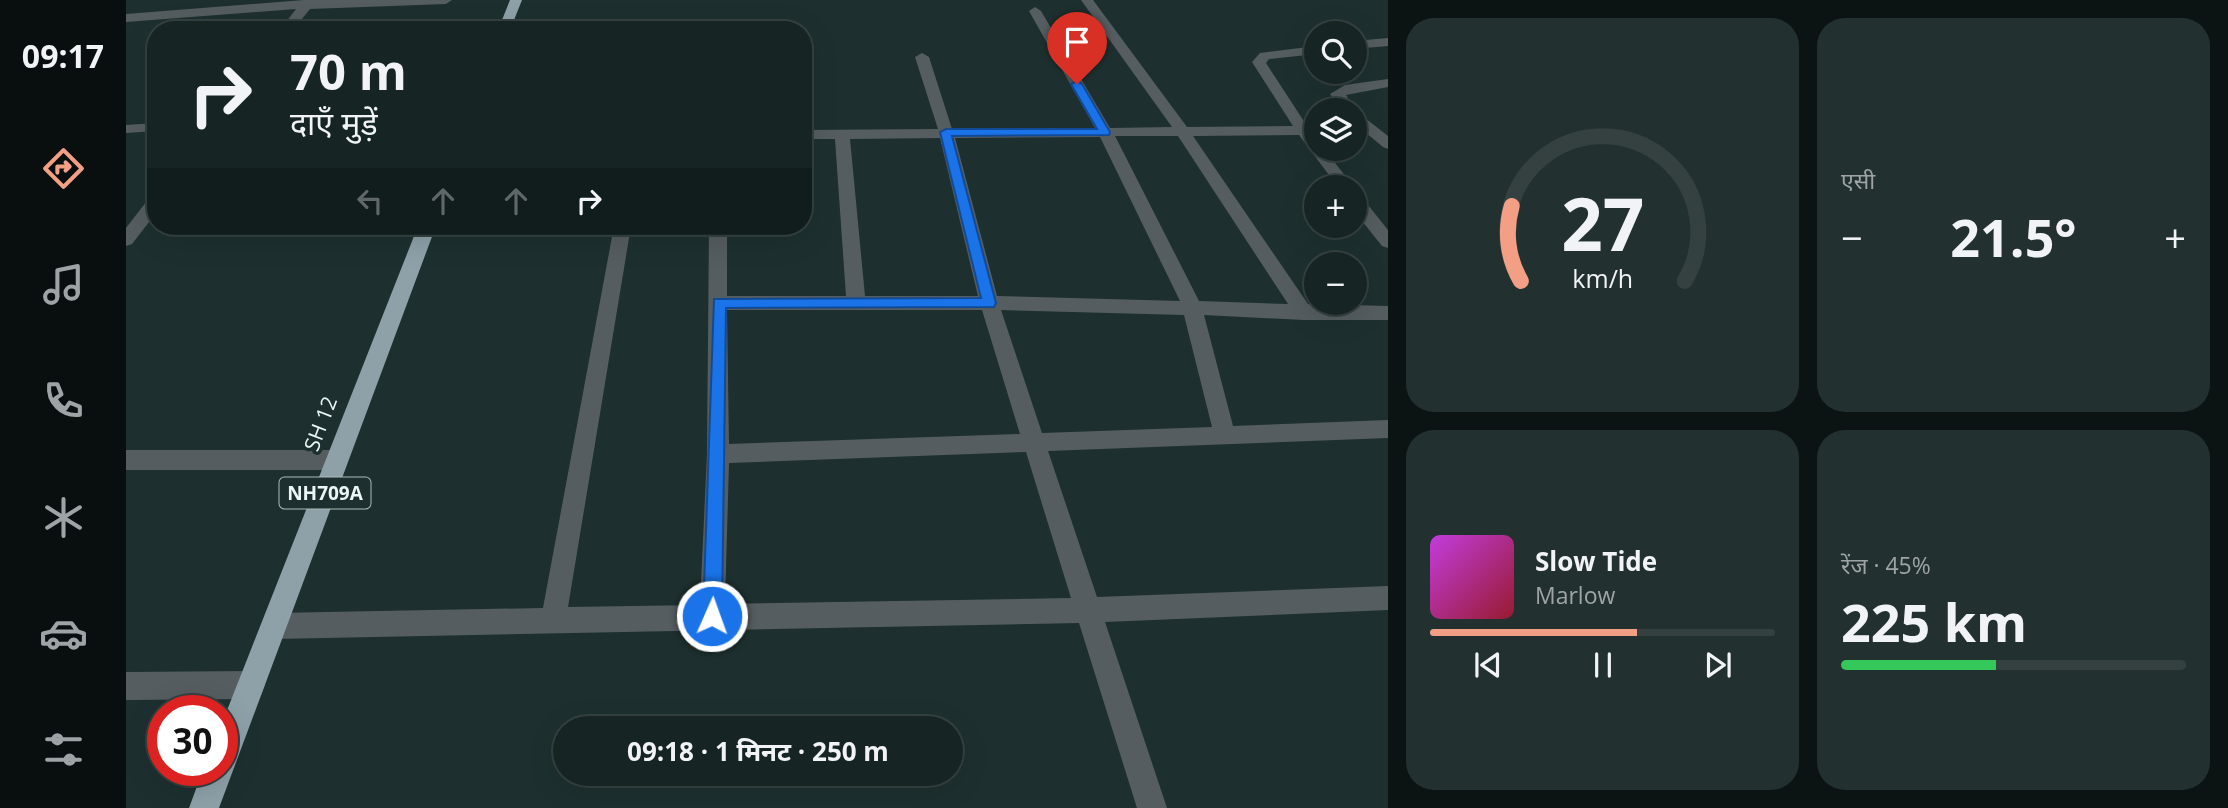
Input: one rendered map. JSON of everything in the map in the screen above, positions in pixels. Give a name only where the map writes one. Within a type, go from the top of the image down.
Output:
[{"type":"highway","points":[[507,21],[516,0]]},
{"type":"highway","name":"SH 12","points":[[238,719],[424,235]]},
{"type":"highway","points":[[204,808],[212,786]]},
{"type":"street","points":[[126,18],[308,2],[446,0]]},
{"type":"street","points":[[1087,0],[1184,132],[1304,313]]},
{"type":"street","points":[[293,21],[308,2]]},
{"type":"street","points":[[1035,11],[1105,132],[1192,307],[1225,437]]},
{"type":"street","points":[[1367,43],[1388,41]]},
{"type":"street","points":[[1304,51],[1265,56],[1259,62],[1270,82],[1304,124]]},
{"type":"street","points":[[922,57],[946,132],[989,303],[1036,441],[1152,808]]},
{"type":"street","points":[[1340,98],[1337,94],[1350,88],[1388,83]]},
{"type":"street","points":[[126,129],[147,128]]},
{"type":"street","points":[[812,135],[1304,130]]},
{"type":"street","points":[[1367,133],[1388,144]]},
{"type":"street","points":[[842,134],[856,302]]},
{"type":"street","points":[[1325,161],[1337,175]]},
{"type":"street","points":[[126,240],[147,213]]},
{"type":"street","points":[[1367,215],[1388,242]]},
{"type":"street","points":[[553,622],[620,235]]},
{"type":"street","points":[[712,616],[718,454],[718,235]]},
{"type":"street","points":[[719,303],[989,303],[1192,307],[1304,313]]},
{"type":"street","points":[[1367,313],[1388,313]]},
{"type":"street","points":[[718,454],[1388,429]]},
{"type":"street","points":[[126,460],[337,460]]},
{"type":"street","points":[[274,626],[1088,610],[1388,598]]},
{"type":"street","points":[[126,686],[251,685]]},
{"type":"route","points":[[712,616],[718,454],[719,303],[989,303],[946,132],[1105,132],[1077,84]]}]
